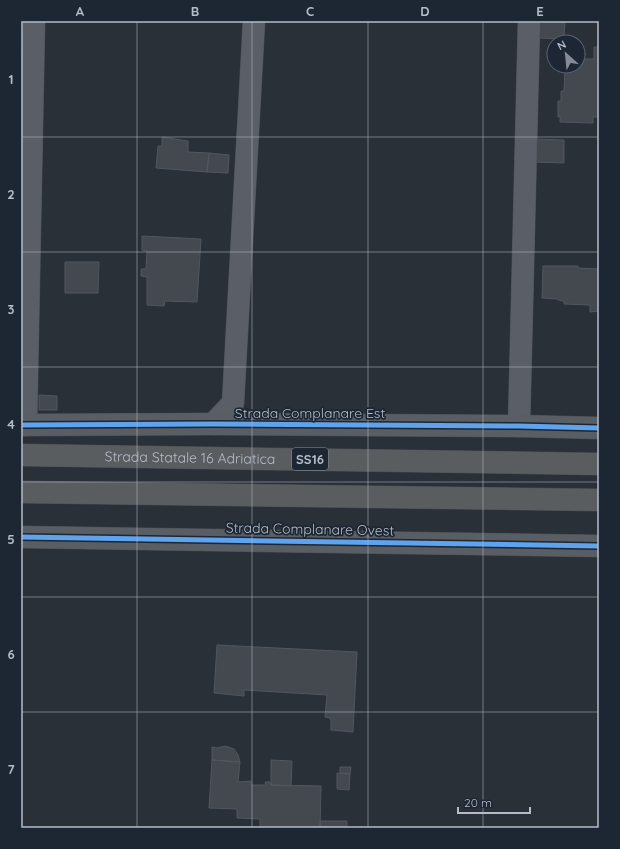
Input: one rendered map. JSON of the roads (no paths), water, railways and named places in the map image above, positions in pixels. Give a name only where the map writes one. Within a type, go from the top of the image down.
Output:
[{"type":"highway","name":"Strada Statale 16 Adriatica","points":[[21,455],[599,464]]},
{"type":"highway","points":[[21,492],[599,500]]},
{"type":"street","points":[[24,425],[34,21]]},
{"type":"street","points":[[213,424],[233,403],[254,21]]},
{"type":"street","points":[[519,426],[529,21]]},
{"type":"street","name":"Strada Complanare Est","points":[[24,425],[213,424],[599,428]]},
{"type":"street","name":"Strada Complanare Ovest","points":[[21,536],[599,546]]}]
